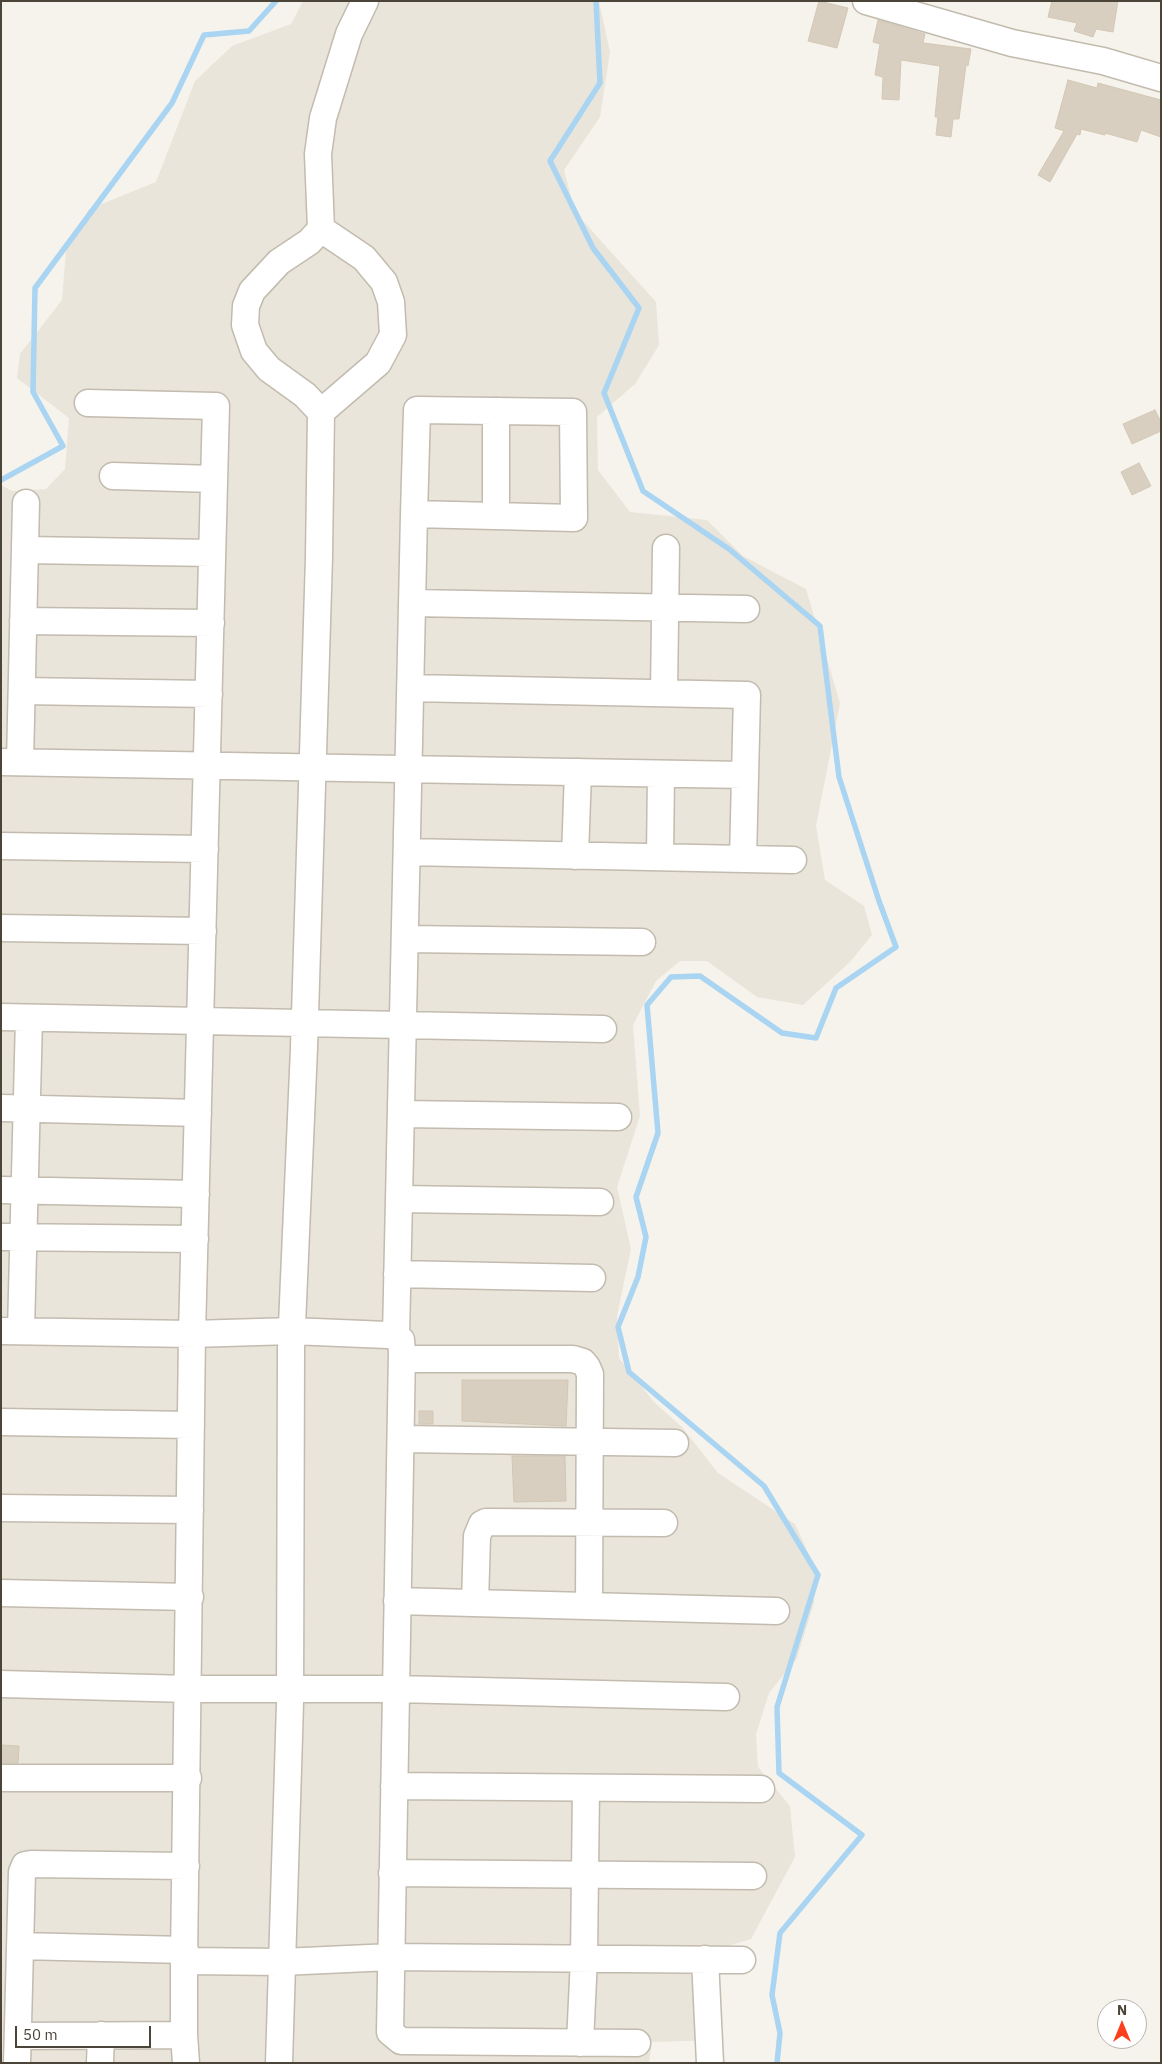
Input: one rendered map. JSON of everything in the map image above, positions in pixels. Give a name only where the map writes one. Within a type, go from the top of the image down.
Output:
[{"type":"street","points":[[279,2063],[290,1689],[292,1332],[313,768],[319,557],[320,412],[305,395],[269,369],[254,351],[245,325],[246,306],[252,291],[279,262],[309,242],[322,229],[318,154],[323,118],[349,34],[365,1]]},
{"type":"street","points":[[866,1],[1012,43],[1103,61],[1161,78]]},
{"type":"street","points":[[320,412],[378,363],[393,335],[391,302],[384,282],[364,258],[322,229]]},
{"type":"street","points":[[88,403],[216,406],[192,1334],[188,1778],[184,1956],[186,2063]]},
{"type":"street","points":[[414,514],[574,518],[574,412],[417,410],[414,514],[410,688],[399,1199],[400,1439],[390,2032],[401,2041],[494,2052],[580,2043],[637,2043]]},
{"type":"street","points":[[496,412],[496,516]]},
{"type":"street","points":[[113,476],[214,479]]},
{"type":"street","points":[[26,504],[22,691],[11,762],[744,775]]},
{"type":"street","points":[[664,693],[666,548]]},
{"type":"street","points":[[25,550],[212,553]]},
{"type":"street","points":[[412,603],[746,608]]},
{"type":"street","points":[[23,621],[211,623]]},
{"type":"street","points":[[410,688],[747,695],[742,859]]},
{"type":"street","points":[[22,691],[209,694]]},
{"type":"street","points":[[575,856],[578,772]]},
{"type":"street","points":[[660,857],[661,774]]},
{"type":"street","points":[[1,846],[205,849]]},
{"type":"street","points":[[407,852],[793,860]]},
{"type":"street","points":[[1,928],[203,931]]},
{"type":"street","points":[[405,939],[642,942]]},
{"type":"street","points":[[1,1017],[603,1029]]},
{"type":"street","points":[[29,1018],[27,1109],[13,1190],[11,1331],[192,1334],[292,1332],[399,1348],[573,1359],[583,1362],[590,1374],[589,1606]]},
{"type":"street","points":[[1,1108],[198,1113]]},
{"type":"street","points":[[401,1114],[618,1117]]},
{"type":"street","points":[[13,1190],[196,1194]]},
{"type":"street","points":[[399,1199],[600,1202]]},
{"type":"street","points":[[12,1237],[194,1239]]},
{"type":"street","points":[[398,1274],[592,1278]]},
{"type":"street","points":[[1,1422],[191,1425]]},
{"type":"street","points":[[400,1439],[675,1443]]},
{"type":"street","points":[[1,1508],[190,1510]]},
{"type":"street","points":[[475,1603],[477,1536],[482,1524],[492,1521],[664,1523]]},
{"type":"street","points":[[1,1593],[190,1597]]},
{"type":"street","points":[[398,1601],[776,1611]]},
{"type":"street","points":[[1,1684],[189,1689],[396,1689],[726,1696]]},
{"type":"street","points":[[1,1778],[188,1778]]},
{"type":"street","points":[[394,1786],[761,1789]]},
{"type":"street","points":[[580,2043],[584,1958],[586,1788]]},
{"type":"street","points":[[17,2063],[20,1946],[11,1876],[31,1864],[186,1866]]},
{"type":"street","points":[[392,1873],[753,1876]]},
{"type":"street","points":[[20,1946],[282,1962],[390,1957],[742,1960]]},
{"type":"street","points":[[705,1959],[710,2063]]},
{"type":"street","points":[[100,2063],[101,2035]]},
{"type":"street","points":[[18,2036],[184,2035]]},
{"type":"shaded area","points":[[303,1],[599,1],[610,52],[600,117],[564,170],[575,212],[656,302],[659,345],[635,384],[597,417],[598,470],[630,512],[707,520],[743,556],[806,589],[840,703],[816,826],[825,880],[864,906],[872,935],[850,962],[803,1005],[757,997],[707,961],[680,961],[656,981],[633,1025],[640,1116],[617,1187],[631,1249],[617,1316],[619,1358],[654,1402],[682,1427],[718,1473],[795,1524],[816,1570],[814,1603],[797,1658],[769,1693],[756,1734],[758,1767],[790,1806],[795,1857],[751,1939],[718,1949],[718,2040],[652,2042],[649,2063],[1,2063],[1,485],[12,491],[46,489],[65,469],[69,418],[17,378],[20,354],[62,300],[66,250],[89,209],[156,182],[195,81],[232,46],[291,24]]},
{"type":"building","points":[[819,1],[848,8],[837,48],[808,41]]},
{"type":"building","points":[[1052,1],[1118,1],[1113,32],[1096,29],[1093,37],[1074,31],[1077,23],[1048,17]]},
{"type":"building","points":[[878,20],[925,34],[923,43],[971,49],[968,66],[966,65],[959,119],[953,119],[951,137],[936,135],[938,117],[935,117],[940,66],[901,60],[899,100],[882,99],[883,77],[875,75],[880,44],[873,42]]},
{"type":"building","points":[[1068,80],[1097,88],[1098,83],[1161,100],[1161,137],[1141,130],[1137,142],[1105,133],[1105,135],[1081,129],[1080,135],[1077,134],[1050,182],[1038,175],[1064,131],[1055,128]]},
{"type":"building","points":[[1155,410],[1161,422],[1161,431],[1132,444],[1123,424]]},
{"type":"building","points":[[1139,463],[1151,486],[1132,495],[1121,472]]},
{"type":"building","points":[[462,1380],[568,1380],[566,1426],[462,1421]]},
{"type":"building","points":[[419,1411],[433,1411],[433,1424],[419,1424]]},
{"type":"building","points":[[512,1456],[565,1456],[566,1501],[514,1502]]},
{"type":"building","points":[[1,1745],[19,1746],[18,1763],[1,1763]]},
{"type":"waterway","points":[[1,480],[63,446],[33,392],[35,288],[172,103],[204,35],[249,31],[276,1]]},
{"type":"waterway","points":[[596,1],[600,83],[550,161],[593,248],[639,308],[604,393],[643,491],[729,549],[820,626],[839,777],[896,947],[836,988],[816,1038],[782,1033],[700,976],[671,977],[647,1005],[658,1133],[636,1197],[646,1237],[638,1277],[618,1327],[629,1372],[764,1486],[818,1575],[777,1707],[779,1773],[862,1835],[780,1933],[772,1995],[780,2033],[777,2063]]}]
